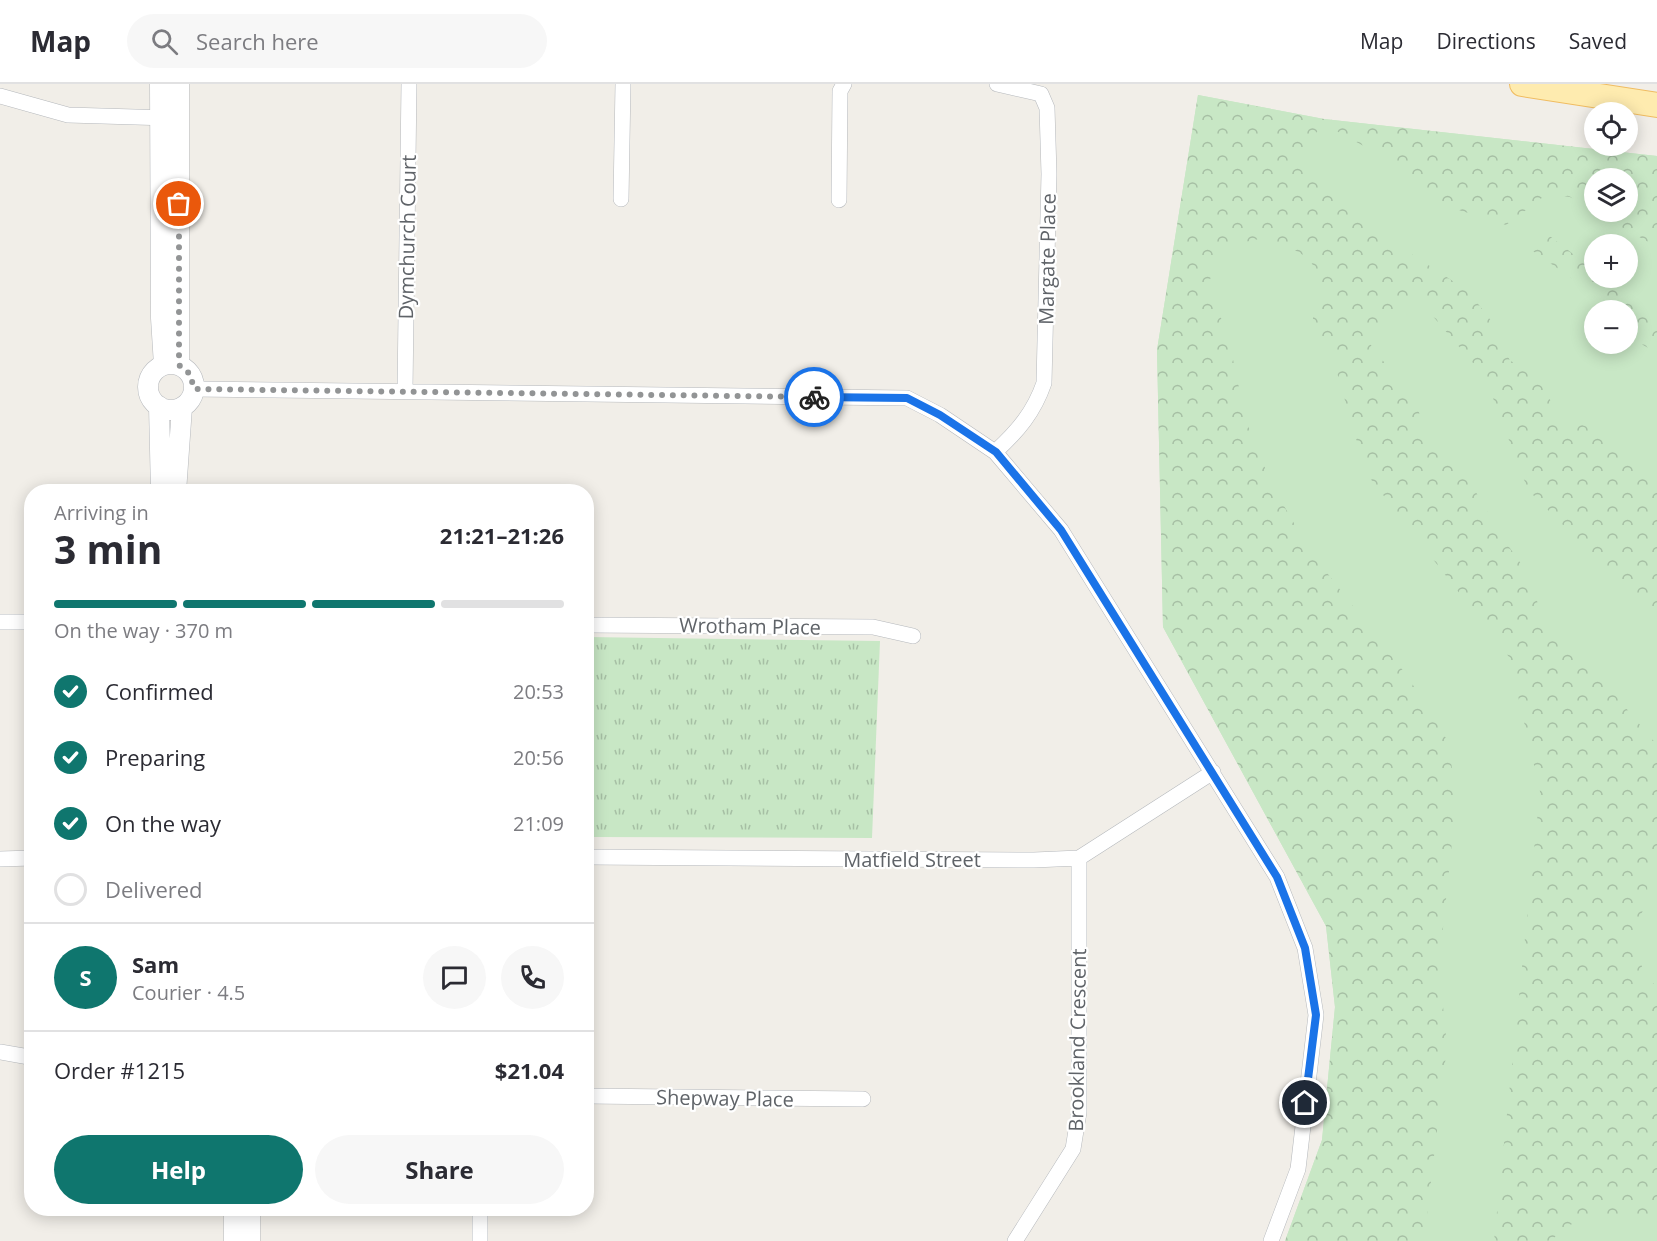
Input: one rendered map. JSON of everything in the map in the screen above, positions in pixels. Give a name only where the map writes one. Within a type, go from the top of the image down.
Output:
[{"type":"main road","points":[[1522,84],[1657,105]]},
{"type":"street","points":[[160,84],[169,118]]},
{"type":"street","points":[[171,365],[161,318],[169,118],[179,84]]},
{"type":"street","name":"Dymchurch Court","points":[[405,391],[408,84]]},
{"type":"street","points":[[621,199],[623,84]]},
{"type":"street","points":[[839,200],[840,91],[844,84]]},
{"type":"street","name":"Margate Place","points":[[996,452],[1021,428],[1038,401],[1044,383],[1049,174],[1047,108],[1041,94],[998,84]]},
{"type":"street","points":[[0,96],[68,115],[169,118]]},
{"type":"street","points":[[171,365],[190,374],[194,389],[192,397],[182,407],[173,410],[159,406],[151,398],[148,386],[152,375],[171,365]]},
{"type":"street","points":[[194,389],[907,398],[940,415],[996,452],[1061,530],[1213,772],[1277,877],[1305,948],[1316,1015],[1298,1168],[1270,1241]]},
{"type":"street","points":[[159,406],[161,484]]},
{"type":"street","points":[[177,484],[182,407]]},
{"type":"street","points":[[0,622],[24,622]]},
{"type":"street","name":"Wrotham Place","points":[[594,625],[873,627],[913,636]]},
{"type":"street","points":[[1079,858],[1213,772]]},
{"type":"street","name":"Matfield Street","points":[[594,857],[1022,860],[1079,858]]},
{"type":"street","points":[[0,859],[24,858]]},
{"type":"street","name":"Brookland Crescent","points":[[1015,1241],[1073,1149],[1079,1112],[1079,858]]},
{"type":"street","points":[[0,1052],[24,1055]]},
{"type":"street","name":"Shepway Place","points":[[594,1096],[863,1100]]},
{"type":"street","points":[[234,1216],[234,1241]]},
{"type":"street","points":[[250,1216],[250,1241]]},
{"type":"street","points":[[480,1216],[480,1241]]},
{"type":"green space","points":[[1198,95],[1324,119],[1584,148],[1584,156],[1638,156],[1638,154],[1657,156],[1657,1241],[1285,1241],[1322,1140],[1335,1007],[1326,926],[1163,627],[1157,350]]},
{"type":"green space","points":[[1198,95],[1324,119],[1584,148],[1584,156],[1638,156],[1638,154],[1657,156],[1657,247],[1638,236],[1638,234],[1613,222],[1638,222],[1638,168],[1584,168],[1584,205],[1570,197],[1547,194],[1506,225],[1443,205],[1369,149],[1324,124],[1295,156],[1364,223],[1468,291],[1496,327],[1510,361],[1540,372],[1556,416],[1594,429],[1612,444],[1629,449],[1638,468],[1657,476],[1657,626],[1626,588],[1528,490],[1485,377],[1419,300],[1367,340],[1417,405],[1424,431],[1459,463],[1502,537],[1529,575],[1542,617],[1583,657],[1657,745],[1657,847],[1646,868],[1648,899],[1632,935],[1648,986],[1657,982],[1657,1219],[1653,1217],[1597,1218],[1569,1225],[1559,1232],[1553,1241],[1494,1241],[1540,791],[1509,657],[1366,473],[1329,345],[1313,327],[1313,317],[1319,308],[1320,288],[1317,271],[1308,258],[1283,243],[1259,239],[1237,244],[1218,259],[1209,282],[1214,303],[1227,331],[1246,421],[1272,485],[1310,551],[1408,677],[1449,743],[1456,804],[1439,966],[1447,1046],[1424,1241],[1285,1241],[1322,1140],[1335,1007],[1326,926],[1163,627],[1157,350]]},
{"type":"green space","points":[[1538,232],[1551,237],[1584,262],[1584,287],[1530,249],[1530,240]]},
{"type":"green space","points":[[1621,288],[1635,300],[1600,300],[1587,289]]},
{"type":"green space","points":[[1638,303],[1657,324],[1657,353],[1638,339]]},
{"type":"green space","points":[[594,637],[880,641],[872,838],[594,837]]},
{"type":"way so far","points":[[179,204],[178,334],[181,356],[179,365],[190,374],[194,389],[814,397]]},
{"type":"route","points":[[814,397],[907,398],[940,415],[996,452],[1061,530],[1277,877],[1305,948],[1316,1015],[1305,1103]]}]
